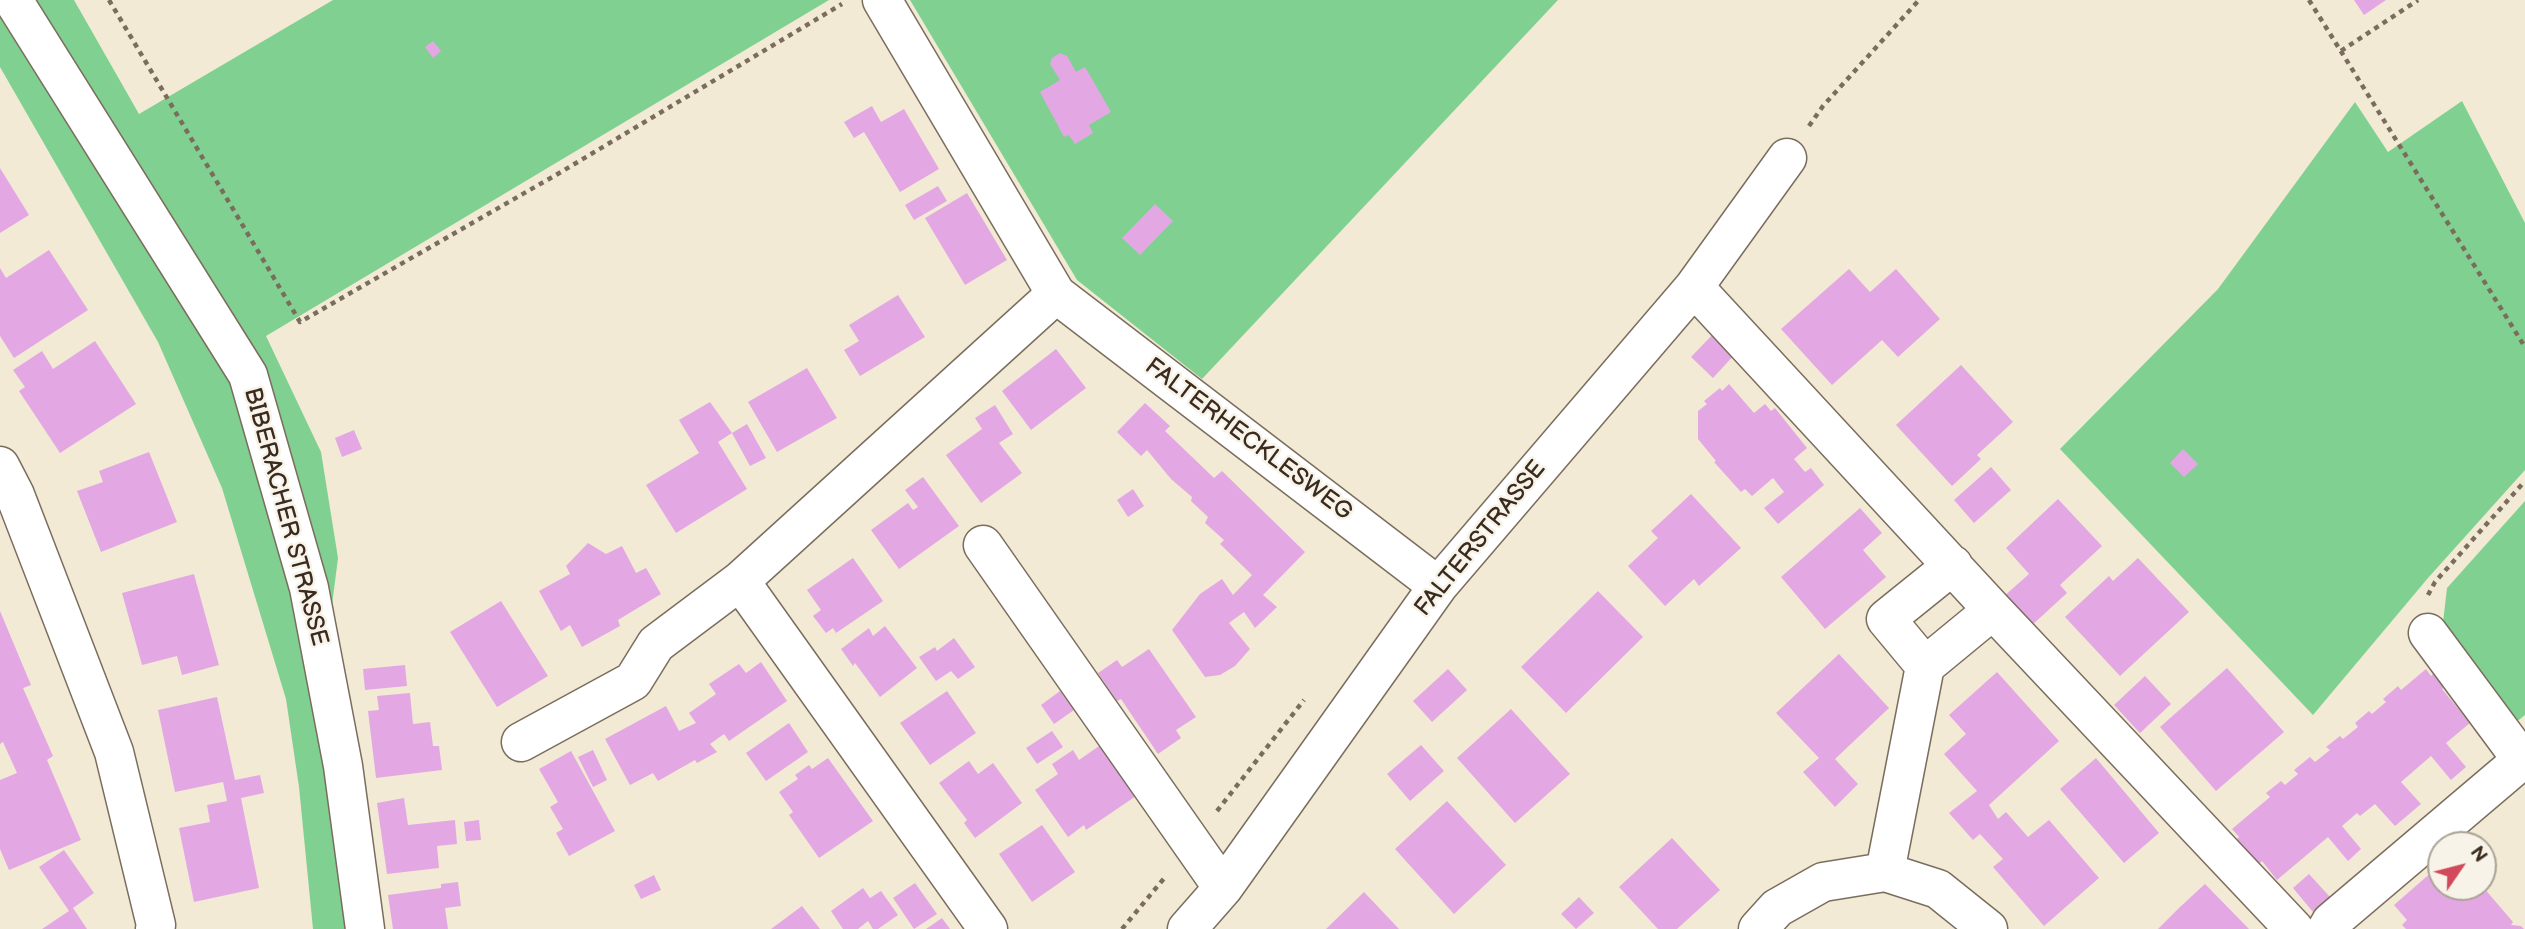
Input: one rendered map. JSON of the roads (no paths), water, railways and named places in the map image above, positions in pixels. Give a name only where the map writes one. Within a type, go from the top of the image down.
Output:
[{"type":"street","name":"BIBERACHER STRASSE","points":[[13,0],[248,375],[309,588],[343,766],[365,929]]},
{"type":"street","name":"FALTERHECKLESWEG","points":[[882,0],[1056,294],[1438,586]]},
{"type":"street","name":"FALTERSTRASSE","points":[[1206,915],[1438,586],[1694,287],[1787,158]]},
{"type":"street","points":[[1694,287],[2294,929]]},
{"type":"street","points":[[521,743],[632,681],[656,644],[740,581],[1056,294]]},
{"type":"street","points":[[0,466],[15,495],[114,752],[155,929]]},
{"type":"street","points":[[983,545],[1191,845],[1206,915]]},
{"type":"street","points":[[1925,666],[1886,619],[1953,565]]},
{"type":"street","points":[[740,581],[988,929]]},
{"type":"street","points":[[1885,872],[1925,666],[1993,610]]},
{"type":"street","points":[[2327,929],[2331,922],[2516,787],[2522,760],[2428,633]]},
{"type":"street","points":[[1758,929],[1777,908],[1823,882],[1885,872],[1938,889],[1988,929]]}]
